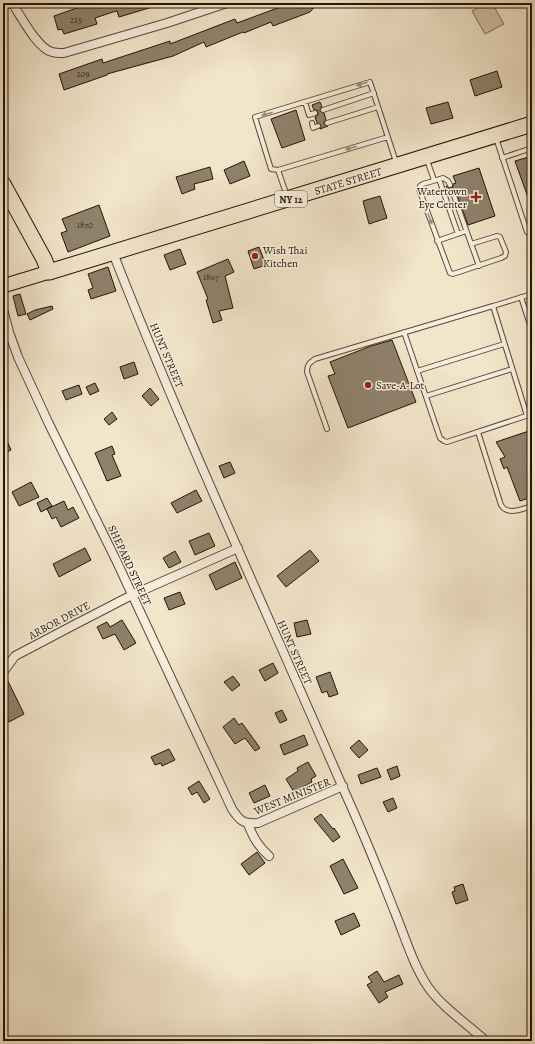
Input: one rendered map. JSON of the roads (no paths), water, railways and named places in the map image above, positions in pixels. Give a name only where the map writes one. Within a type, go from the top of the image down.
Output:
[{"type":"highway","name":"STATE STREET","points":[[47,266],[113,253],[532,124]]},
{"type":"highway","points":[[3,184],[47,266]]},
{"type":"main road","name":"STATE STREET","points":[[3,286],[47,266]]},
{"type":"street","points":[[12,3],[43,47],[51,52],[64,53],[167,23],[227,3]]},
{"type":"street","name":"HUNT STREET","points":[[113,253],[140,321],[343,786],[388,893],[418,970],[428,987],[440,1001],[486,1041]]},
{"type":"street","name":"SHEPARD STREET","points":[[3,308],[9,332],[18,357],[49,424],[132,595],[232,809],[239,819],[248,824]]},
{"type":"street","name":"ARBOR DRIVE","points":[[3,672],[16,656],[132,595],[238,548]]},
{"type":"street","name":"WEST MINISTER","points":[[248,824],[258,823],[343,786]]},
{"type":"street","points":[[248,824],[254,839],[269,856]]},
{"type":"lane","points":[[388,137],[278,170],[271,169],[255,117],[370,82],[398,166]]},
{"type":"lane","points":[[323,110],[374,93]]},
{"type":"lane","points":[[304,102],[309,116],[315,113]]},
{"type":"lane","points":[[328,123],[378,108]]},
{"type":"lane","points":[[312,124],[313,128],[318,126]]},
{"type":"lane","points":[[495,136],[526,228],[529,235],[532,237]]},
{"type":"lane","points":[[502,158],[532,148]]},
{"type":"lane","points":[[426,157],[458,234]]},
{"type":"lane","points":[[278,170],[288,199]]},
{"type":"lane","points":[[450,185],[446,179],[436,180],[423,184],[419,189],[450,273],[453,274],[479,266],[505,256],[506,252],[500,237],[497,236],[471,244]]},
{"type":"lane","points":[[452,193],[479,266]]},
{"type":"lane","points":[[526,228],[532,226]]},
{"type":"lane","points":[[437,241],[466,231]]},
{"type":"lane","points":[[327,429],[307,372],[307,366],[314,359],[532,294]]},
{"type":"lane","points":[[522,297],[532,331]]},
{"type":"lane","points":[[493,306],[527,416]]},
{"type":"lane","points":[[404,332],[440,438],[444,441],[447,442],[532,414]]},
{"type":"lane","points":[[417,371],[504,344]]},
{"type":"lane","points":[[426,396],[512,368]]},
{"type":"lane","points":[[478,432],[501,505],[509,512],[532,506]]},
{"type":"place","name":"Watertown Eye Center","points":[[476,197]]},
{"type":"place","name":"Wish Thai Kitchen","points":[[255,256]]},
{"type":"place","name":"Save-A-Lot","points":[[368,385]]}]
